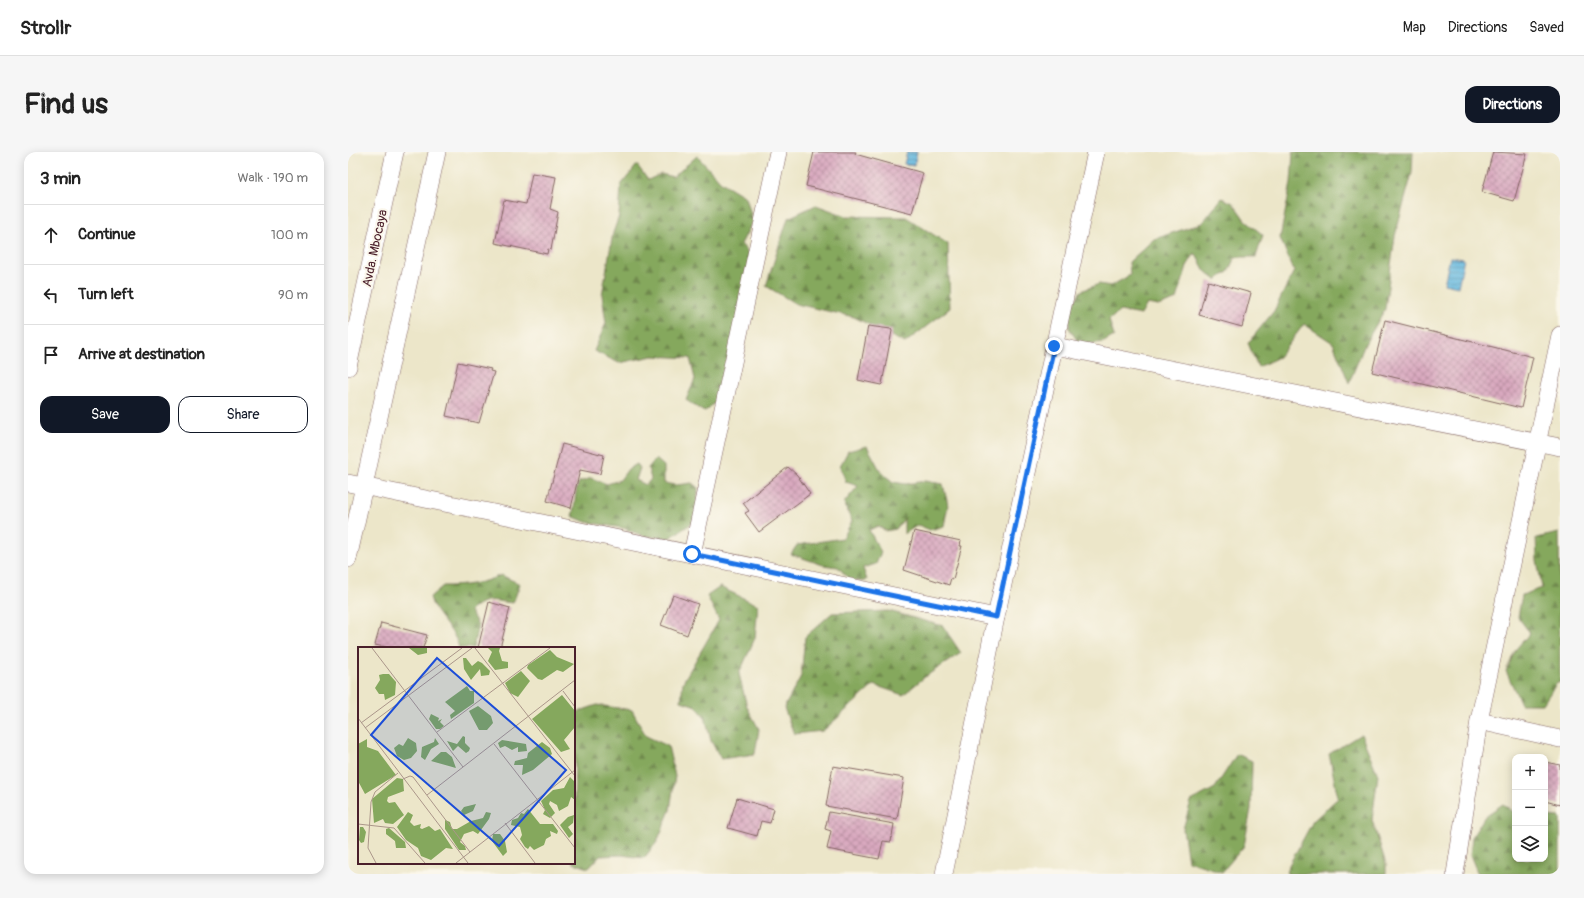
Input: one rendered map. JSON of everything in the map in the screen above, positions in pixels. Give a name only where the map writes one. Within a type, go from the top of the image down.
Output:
[{"type":"street","name":"Avda. Mbocaya","points":[[348,367],[395,152]]},
{"type":"street","points":[[348,559],[356,485],[437,152]]},
{"type":"street","points":[[692,554],[778,152]]},
{"type":"street","points":[[944,874],[996,617],[1096,152]]},
{"type":"street","points":[[1455,874],[1479,721],[1560,335]]},
{"type":"street","points":[[1054,346],[1560,447]]},
{"type":"street","points":[[356,485],[996,617]]},
{"type":"street","points":[[1479,721],[1560,739]]},
{"type":"green space","points":[[1293,152],[1413,152],[1412,173],[1395,236],[1385,309],[1365,344],[1349,383],[1333,343],[1304,324],[1279,357],[1258,367],[1248,343],[1274,311],[1294,271],[1280,238],[1291,183]]},
{"type":"green space","points":[[697,156],[721,182],[746,197],[753,221],[741,244],[755,261],[717,401],[704,412],[686,400],[695,379],[690,358],[653,356],[619,363],[594,351],[606,323],[602,295],[613,233],[619,216],[621,185],[637,165],[648,180],[661,174],[673,177]]},
{"type":"green space","points":[[1222,198],[1233,203],[1245,220],[1263,235],[1256,257],[1235,257],[1228,272],[1216,280],[1205,271],[1195,253],[1187,266],[1177,299],[1158,306],[1147,304],[1141,315],[1120,311],[1109,320],[1114,336],[1104,342],[1080,345],[1069,328],[1069,310],[1081,291],[1099,284],[1111,286],[1130,275],[1129,262],[1154,239],[1202,223]]},
{"type":"green space","points":[[816,205],[846,216],[906,217],[948,244],[950,308],[905,343],[854,317],[796,304],[766,286],[788,218]]},
{"type":"green space","points":[[867,446],[881,472],[893,482],[906,484],[926,481],[943,484],[948,505],[944,526],[930,530],[918,525],[904,534],[904,519],[896,529],[886,531],[878,526],[869,530],[881,552],[876,564],[863,568],[867,580],[851,581],[838,567],[823,565],[791,554],[797,545],[843,538],[852,521],[844,503],[858,486],[846,482],[840,466],[848,451]]},
{"type":"green space","points":[[656,459],[664,466],[664,483],[676,485],[692,483],[698,488],[697,520],[669,538],[644,536],[623,528],[586,522],[572,516],[576,490],[579,482],[591,478],[607,484],[620,480],[628,469],[637,464],[640,468],[636,480],[646,485],[651,479],[648,468]]},
{"type":"green space","points":[[1559,533],[1560,682],[1556,684],[1543,704],[1521,704],[1506,671],[1516,649],[1530,633],[1518,617],[1522,595],[1542,588],[1537,560],[1536,538]]},
{"type":"green space","points":[[501,575],[520,584],[513,603],[486,601],[470,611],[478,625],[473,647],[459,647],[453,634],[436,611],[430,597],[443,586],[458,586],[487,581]]},
{"type":"green space","points":[[720,587],[758,605],[755,638],[739,674],[747,707],[759,729],[755,754],[721,759],[711,741],[705,717],[696,706],[681,701],[683,682],[719,620],[707,596]]},
{"type":"green space","points":[[889,611],[943,626],[961,653],[926,676],[903,695],[874,685],[823,731],[794,734],[784,708],[801,676],[805,637],[832,613]]},
{"type":"green space","points":[[597,705],[632,710],[646,736],[668,746],[675,776],[670,810],[657,842],[644,858],[622,855],[600,856],[589,868],[575,864],[575,713]]},
{"type":"green space","points":[[1361,734],[1378,775],[1372,820],[1386,864],[1386,874],[1287,874],[1289,865],[1313,821],[1338,798],[1329,754]]},
{"type":"green space","points":[[1237,754],[1252,761],[1251,809],[1244,846],[1222,872],[1188,861],[1183,829],[1191,801],[1215,788]]},
{"type":"green space","points":[[1503,804],[1512,811],[1512,862],[1548,862],[1548,816],[1560,817],[1560,874],[1480,874],[1477,872],[1470,855],[1472,837],[1485,816]]},
{"type":"water","points":[[907,152],[917,152],[914,166],[904,164]]},
{"type":"water","points":[[1450,257],[1464,259],[1458,287],[1444,284]]},
{"type":"building","points":[[814,152],[856,152],[855,154],[923,173],[912,213],[806,186]]},
{"type":"building","points":[[1493,152],[1527,154],[1514,201],[1482,192]]},
{"type":"building","points":[[532,173],[556,177],[550,209],[558,212],[551,250],[548,249],[547,254],[495,243],[504,200],[526,204]]},
{"type":"building","points":[[1208,281],[1251,293],[1242,327],[1199,315]]},
{"type":"building","points":[[1385,320],[1533,357],[1521,408],[1372,372]]},
{"type":"building","points":[[868,326],[891,329],[892,331],[881,385],[858,380]]},
{"type":"building","points":[[458,362],[491,369],[490,371],[494,372],[479,423],[446,416]]},
{"type":"building","points":[[562,444],[604,455],[600,474],[580,470],[571,508],[547,501]]},
{"type":"building","points":[[788,467],[797,475],[810,494],[759,532],[745,513],[749,511],[743,503]]},
{"type":"building","points":[[914,531],[961,541],[960,546],[962,546],[953,579],[951,578],[949,585],[904,570]]},
{"type":"building","points":[[673,595],[698,604],[687,635],[661,625]]},
{"type":"building","points":[[489,602],[510,608],[500,647],[478,647]]},
{"type":"building","points":[[381,623],[427,635],[423,647],[384,647],[375,645]]},
{"type":"building","points":[[1548,763],[1560,765],[1560,805],[1548,802]]},
{"type":"building","points":[[833,766],[904,778],[897,819],[826,806]]},
{"type":"building","points":[[737,798],[774,809],[770,823],[761,821],[757,836],[728,828]]},
{"type":"building","points":[[829,812],[894,824],[891,842],[883,841],[879,859],[827,849],[831,831],[825,829]]},
{"type":"route","points":[[692,554],[996,617],[1054,346]]}]
